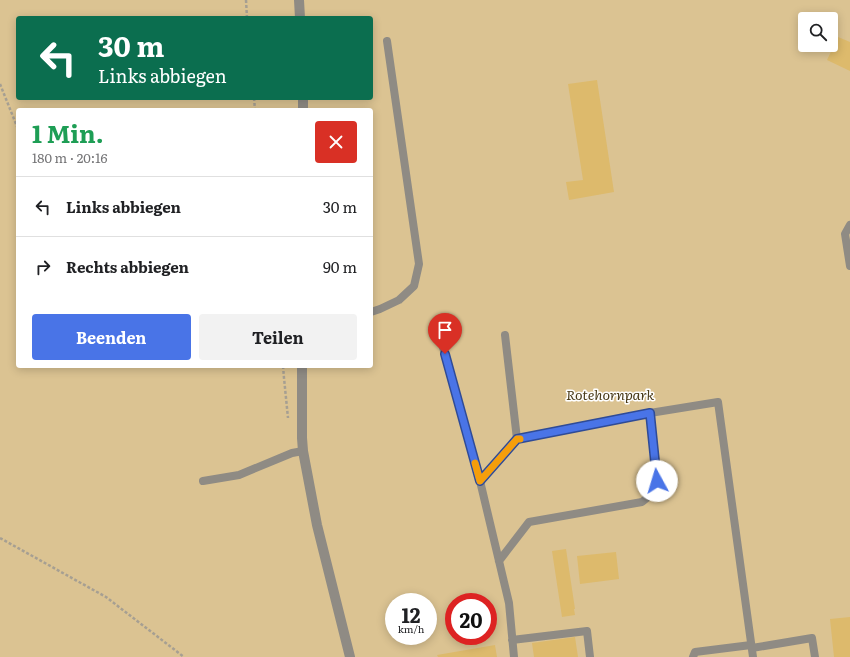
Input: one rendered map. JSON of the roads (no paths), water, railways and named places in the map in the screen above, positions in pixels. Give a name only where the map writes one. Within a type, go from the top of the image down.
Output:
[{"type":"street","points":[[299,0],[300,16]]},
{"type":"street","points":[[302,368],[303,451],[317,525],[350,657]]},
{"type":"lane","points":[[373,312],[380,310],[399,300],[414,286],[419,264],[387,41]]},
{"type":"lane","points":[[850,225],[845,234],[850,266]]},
{"type":"lane","points":[[505,335],[517,439]]},
{"type":"lane","points":[[441,340],[480,481],[509,602],[514,657]]},
{"type":"lane","points":[[480,481],[517,439],[650,413],[718,402],[752,650]]},
{"type":"lane","points":[[499,561],[529,522],[642,502],[653,492],[657,481],[650,413]]},
{"type":"lane","points":[[203,481],[239,475],[292,453],[303,451]]},
{"type":"lane","points":[[512,640],[587,630],[590,657]]},
{"type":"lane","points":[[693,657],[695,652],[752,650],[812,638],[815,657]]},
{"type":"park label","name":"Rotehornpark","points":[[610,394]]}]
